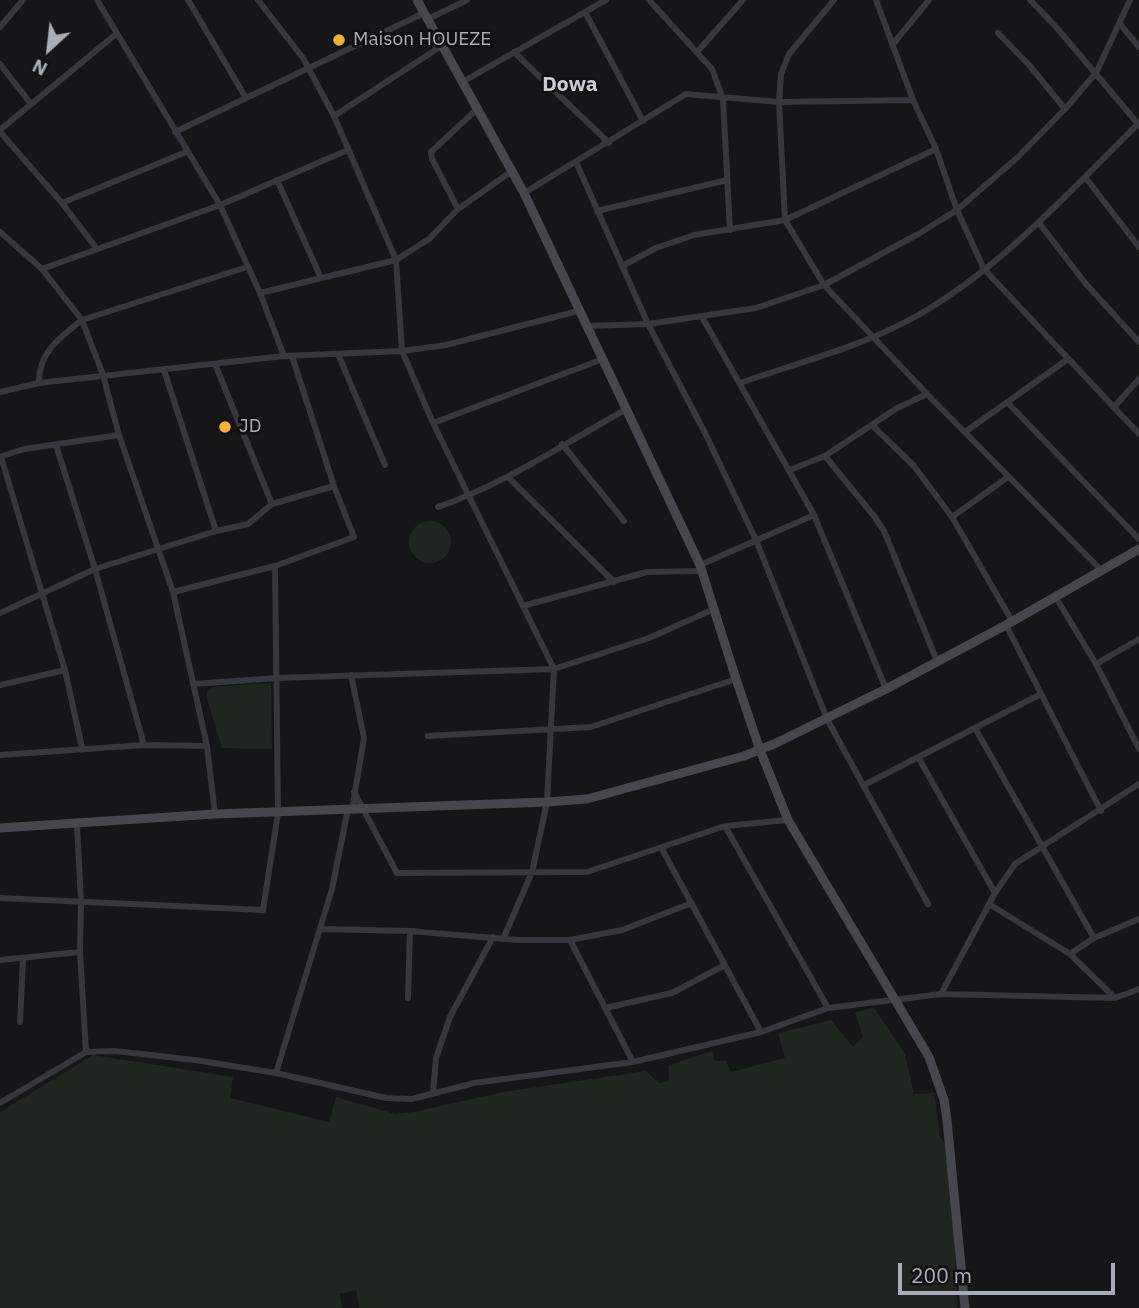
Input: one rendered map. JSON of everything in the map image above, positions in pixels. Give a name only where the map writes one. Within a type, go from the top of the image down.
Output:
[{"type":"main road","points":[[417,0],[524,193],[701,568],[760,750],[788,820],[833,900],[896,999],[929,1057],[944,1100],[964,1308]]},
{"type":"main road","points":[[0,828],[215,814],[547,803],[587,799],[760,750],[887,689],[1139,549]]},
{"type":"street","points":[[0,27],[23,0]]},
{"type":"street","points":[[97,0],[220,205],[260,293],[284,356]]},
{"type":"street","points":[[189,0],[246,98]]},
{"type":"street","points":[[258,0],[295,46],[334,116],[396,260],[402,351],[433,423],[554,669],[547,803],[533,872],[504,937]]},
{"type":"street","points":[[175,132],[309,68],[467,0]]},
{"type":"street","points":[[464,81],[607,0]]},
{"type":"street","points":[[649,0],[712,69],[723,99],[730,230]]},
{"type":"street","points":[[698,51],[743,0]]},
{"type":"street","points":[[834,0],[789,54],[781,74],[779,102],[785,220],[824,285],[927,394],[1101,570]]},
{"type":"street","points":[[876,0],[913,100],[936,149],[957,210],[984,269],[1139,434]]},
{"type":"street","points":[[893,44],[929,0]]},
{"type":"street","points":[[740,383],[875,337],[921,313],[984,269],[1038,223],[1139,125],[1030,0]]},
{"type":"street","points":[[586,326],[648,324],[756,308],[824,285],[891,250],[957,210],[1018,157],[1065,109],[1096,73],[1128,2]]},
{"type":"street","points":[[585,12],[643,121]]},
{"type":"street","points":[[1120,24],[1139,47]]},
{"type":"street","points":[[998,33],[1030,66],[1065,109]]},
{"type":"street","points":[[97,249],[62,203],[0,131],[116,34]]},
{"type":"street","points":[[334,116],[443,45]]},
{"type":"street","points":[[514,52],[609,143]]},
{"type":"street","points":[[0,64],[31,104]]},
{"type":"street","points":[[524,193],[686,94],[779,102],[913,100]]},
{"type":"street","points":[[458,209],[431,152],[478,108]]},
{"type":"street","points":[[43,268],[220,205],[348,149]]},
{"type":"street","points":[[622,266],[675,241],[785,220],[936,149]]},
{"type":"street","points":[[62,203],[186,152]]},
{"type":"street","points":[[576,162],[648,324],[705,433],[756,540],[827,719],[928,904]]},
{"type":"street","points":[[260,293],[396,260],[429,239],[458,209],[512,171]]},
{"type":"street","points":[[1085,177],[1139,247]]},
{"type":"street","points":[[277,180],[321,278]]},
{"type":"street","points":[[597,211],[727,180]]},
{"type":"street","points":[[1038,223],[1086,284],[1139,342]]},
{"type":"street","points":[[0,232],[43,268],[82,320],[103,375],[119,435],[173,592],[207,746],[215,814]]},
{"type":"street","points":[[39,383],[38,370],[47,353],[62,335],[82,320],[247,267]]},
{"type":"street","points":[[0,392],[39,383],[103,375],[284,356],[402,351],[446,345],[578,311]]},
{"type":"street","points":[[702,317],[814,515],[887,689]]},
{"type":"street","points":[[338,354],[385,465]]},
{"type":"street","points":[[173,592],[275,566],[354,537],[292,356]]},
{"type":"street","points":[[433,423],[603,359]]},
{"type":"street","points":[[965,432],[1068,359]]},
{"type":"street","points":[[215,364],[272,504]]},
{"type":"street","points":[[164,370],[216,531]]},
{"type":"street","points":[[1114,407],[1139,379]]},
{"type":"street","points":[[790,470],[825,456],[897,408],[927,394]]},
{"type":"street","points":[[1007,402],[1139,539]]},
{"type":"street","points":[[438,507],[469,496],[508,477],[627,409]]},
{"type":"street","points":[[873,426],[914,466],[952,517],[1009,623],[1041,694],[1101,811]]},
{"type":"street","points":[[82,748],[65,670],[0,457],[24,449],[119,435]]},
{"type":"street","points":[[562,444],[624,521]]},
{"type":"street","points":[[57,445],[144,745]]},
{"type":"street","points":[[825,456],[884,531],[937,661]]},
{"type":"street","points":[[508,477],[614,582]]},
{"type":"street","points":[[952,517],[1008,477]]},
{"type":"street","points":[[0,613],[95,569],[216,531],[248,524],[272,504],[334,485]]},
{"type":"street","points":[[523,606],[648,572],[701,568],[814,515]]},
{"type":"street","points":[[0,898],[263,910],[278,813],[275,566]]},
{"type":"street","points":[[1055,596],[1096,664],[1139,749]]},
{"type":"street","points":[[193,684],[277,678],[554,669],[649,638],[714,609]]},
{"type":"street","points":[[1096,664],[1139,639]]},
{"type":"street","points":[[0,685],[65,670]]},
{"type":"street","points":[[276,1073],[332,889],[354,792],[364,738],[351,675]]},
{"type":"street","points":[[428,736],[591,727],[736,679]]},
{"type":"street","points":[[864,786],[1041,694]]},
{"type":"street","points":[[975,728],[1094,938]]},
{"type":"street","points":[[0,755],[144,745],[207,746]]},
{"type":"street","points":[[918,757],[995,893]]},
{"type":"street","points":[[941,994],[995,893],[1015,864],[1139,785]]},
{"type":"street","points":[[354,792],[397,873],[587,872],[725,826],[788,820]]},
{"type":"street","points":[[77,825],[86,1052]]},
{"type":"street","points":[[725,826],[828,1008]]},
{"type":"street","points":[[662,849],[761,1032]]},
{"type":"street","points":[[320,929],[410,931],[518,940],[570,940],[622,930],[692,903]]},
{"type":"street","points":[[989,904],[1070,954],[1115,998]]},
{"type":"street","points":[[1070,954],[1094,938],[1139,919]]},
{"type":"street","points":[[408,998],[410,931]]},
{"type":"street","points":[[433,1093],[436,1058],[450,1017],[494,937]]},
{"type":"street","points":[[570,940],[633,1062]]},
{"type":"street","points":[[0,960],[80,952]]},
{"type":"street","points":[[20,1022],[23,958]]},
{"type":"street","points":[[605,1008],[672,993],[725,965]]},
{"type":"street","points":[[0,1103],[86,1052],[115,1051],[276,1073],[386,1098],[412,1099],[500,1079],[633,1062],[761,1032],[828,1008],[941,994],[1115,998],[1139,989]]},
{"type":"shaded area","points":[[430,521],[445,527],[451,542],[445,557],[430,563],[415,557],[409,542],[415,527]]},
{"type":"shaded area","points":[[271,683],[272,749],[222,748],[207,692],[213,687]]},
{"type":"shaded area","points":[[874,1008],[905,1054],[914,1094],[934,1093],[940,1136],[945,1145],[954,1222],[957,1308],[359,1308],[356,1290],[340,1294],[342,1308],[0,1308],[0,1112],[93,1055],[233,1077],[230,1098],[329,1122],[336,1097],[395,1114],[503,1092],[646,1071],[659,1083],[669,1081],[669,1065],[712,1051],[715,1061],[726,1061],[731,1072],[785,1058],[778,1033],[831,1020],[853,1047],[863,1037],[855,1012]]},
{"type":"place","name":"Maison HOUEZE","points":[[339,40]]},
{"type":"place","name":"JD","points":[[225,427]]},
{"type":"district","name":"Dowa","points":[[570,85]]}]
